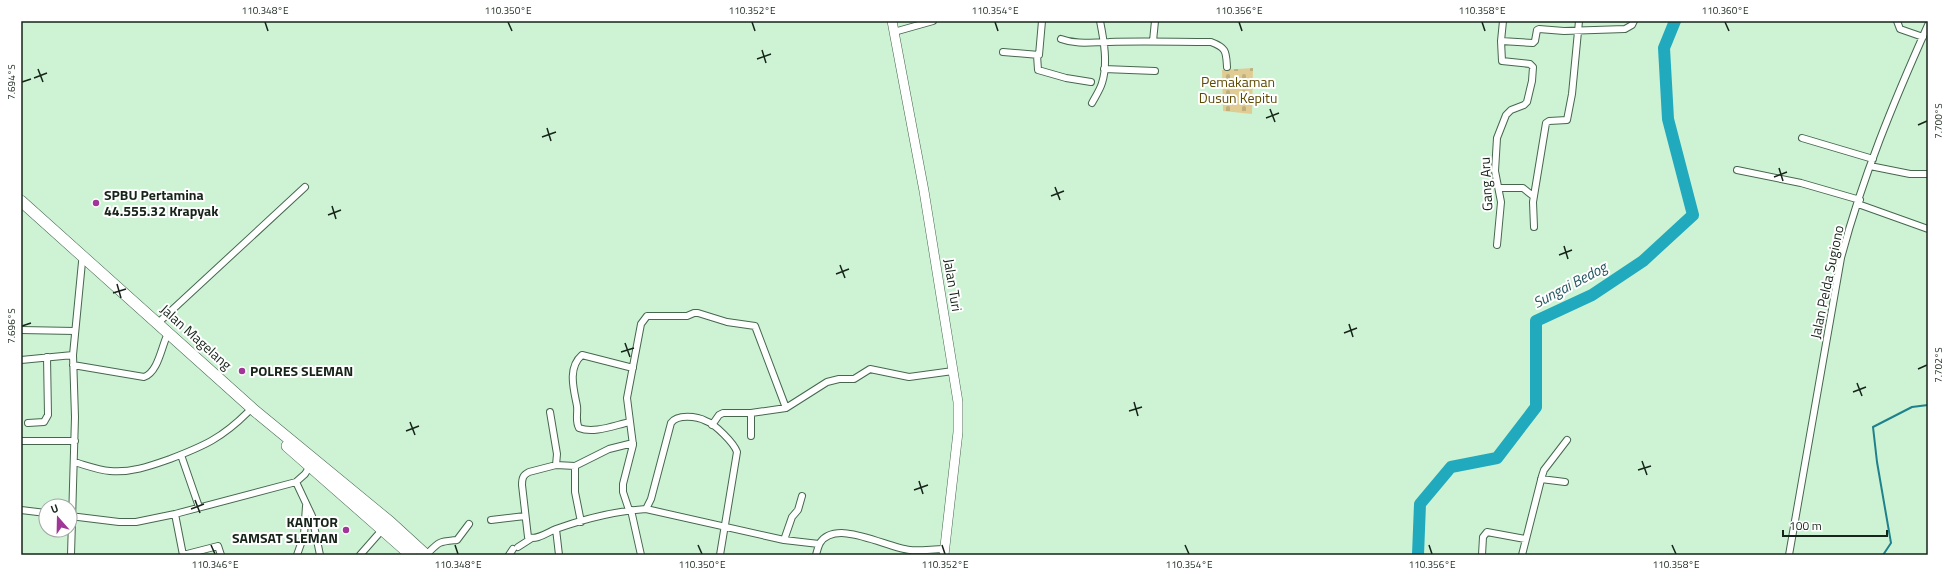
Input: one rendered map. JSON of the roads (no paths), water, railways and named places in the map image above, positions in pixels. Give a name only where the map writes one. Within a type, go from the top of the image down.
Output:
[{"type":"highway","name":"Jalan Magelang","points":[[21,201],[26,210],[82,262],[248,412],[411,555]]},
{"type":"highway","name":"Jalan Magelang","points":[[26,210],[255,410],[390,522],[426,555]]},
{"type":"main road","name":"Jalan Turi","points":[[892,21],[924,190],[958,402],[958,432],[944,552]]},
{"type":"street","points":[[894,32],[933,21]]},
{"type":"street","points":[[1042,21],[1039,54],[1037,55],[1038,70],[1066,78],[1090,82]]},
{"type":"street","points":[[1092,103],[1102,84],[1104,69],[1104,42],[1100,21]]},
{"type":"street","points":[[1153,42],[1155,21]]},
{"type":"street","points":[[1503,21],[1501,41],[1533,43],[1539,29],[1579,31],[1625,29],[1632,25],[1634,21]]},
{"type":"street","points":[[1534,227],[1534,196],[1546,123],[1549,121],[1567,120],[1579,31],[1579,21]]},
{"type":"street","points":[[1897,21],[1900,30],[1923,37]]},
{"type":"street","name":"Jalan Pelda Sugiono","points":[[1789,555],[1841,258],[1870,166],[1928,25]]},
{"type":"street","points":[[1061,39],[1067,42],[1086,43],[1211,42],[1222,46],[1226,53],[1228,67]]},
{"type":"street","name":"Gang Aru","points":[[1497,244],[1501,202],[1495,171],[1497,138],[1506,115],[1511,110],[1524,105],[1527,102],[1532,81],[1533,67],[1530,64],[1502,61],[1501,41]]},
{"type":"street","points":[[1003,52],[1037,55]]},
{"type":"street","points":[[1104,69],[1155,71]]},
{"type":"street","points":[[1802,138],[1873,159]]},
{"type":"street","points":[[1870,166],[1910,174],[1928,174]]},
{"type":"street","points":[[1737,170],[1801,183],[1859,202],[1928,229]]},
{"type":"street","points":[[158,324],[305,187]]},
{"type":"street","points":[[1499,188],[1523,188],[1534,196]]},
{"type":"street","points":[[72,498],[75,441],[73,355],[82,262]]},
{"type":"street","points":[[641,555],[622,484],[630,461],[633,444],[627,398],[641,324],[646,316],[687,316],[698,313],[727,322],[755,326],[786,408]]},
{"type":"street","points":[[21,330],[75,331]]},
{"type":"street","points":[[73,365],[144,377],[152,372],[166,338]]},
{"type":"street","points":[[21,360],[73,355]]},
{"type":"street","points":[[630,422],[602,429],[585,431],[578,428],[576,422],[577,407],[573,395],[574,364],[582,355],[633,368]]},
{"type":"street","points":[[28,423],[41,422],[47,418],[47,357]]},
{"type":"street","points":[[712,424],[721,414],[751,413],[786,408],[827,382],[839,379],[854,379],[863,374],[867,369],[877,369],[909,377],[953,371]]},
{"type":"street","points":[[74,462],[110,471],[139,470],[197,450],[219,437],[248,412]]},
{"type":"street","points":[[550,412],[557,454],[556,465]]},
{"type":"street","points":[[751,413],[751,436]]},
{"type":"street","points":[[646,509],[652,499],[670,423],[679,417],[702,419],[712,424],[733,445],[737,452],[720,555]]},
{"type":"street","points":[[1522,555],[1544,470],[1567,440]]},
{"type":"street","points":[[21,441],[75,441]]},
{"type":"street","points":[[532,538],[527,534],[522,478],[529,472],[556,465],[574,466],[609,449],[633,444]]},
{"type":"street","points":[[181,455],[199,507]]},
{"type":"street","points":[[78,517],[126,523],[175,514],[296,482],[305,474],[310,466]]},
{"type":"street","points":[[574,466],[575,492],[582,522]]},
{"type":"street","points":[[1541,479],[1565,482]]},
{"type":"street","points":[[296,482],[312,516],[320,555]]},
{"type":"street","points":[[784,540],[792,517],[798,510],[802,496]]},
{"type":"street","points":[[297,555],[304,535],[306,505]]},
{"type":"street","points":[[509,555],[516,548],[532,538],[556,529],[630,510],[646,509],[784,540],[819,544]]},
{"type":"street","points":[[21,510],[38,512]]},
{"type":"street","points":[[175,514],[183,555],[218,546],[221,555]]},
{"type":"street","points":[[491,520],[525,516]]},
{"type":"street","points":[[426,555],[443,540],[457,540],[469,524]]},
{"type":"street","points":[[556,529],[559,555]]},
{"type":"street","points":[[360,555],[382,530]]},
{"type":"street","points":[[1482,555],[1483,536],[1487,532],[1525,539]]},
{"type":"street","points":[[816,555],[819,544],[829,536],[837,533],[850,533],[911,550],[944,552]]},
{"type":"street","points":[[71,538],[71,555]]},
{"type":"waterway","name":"Sungai Bedog","points":[[1418,555],[1420,504],[1451,467],[1497,458],[1536,407],[1536,321],[1592,295],[1643,261],[1693,215],[1668,119],[1664,48],[1675,21]]},
{"type":"waterway","points":[[1883,555],[1891,543],[1877,462],[1873,427],[1912,407],[1928,405]]},
{"type":"place","name":"SPBU Pertamina 44.555.32 Krapyak","points":[[96,203]]},
{"type":"place","name":"POLRES SLEMAN","points":[[242,371]]},
{"type":"place","name":"KANTOR SAMSAT SLEMAN","points":[[346,530]]},
{"type":"park label","name":"Pemakaman Dusun Kepitu","points":[[1238,90]]}]
